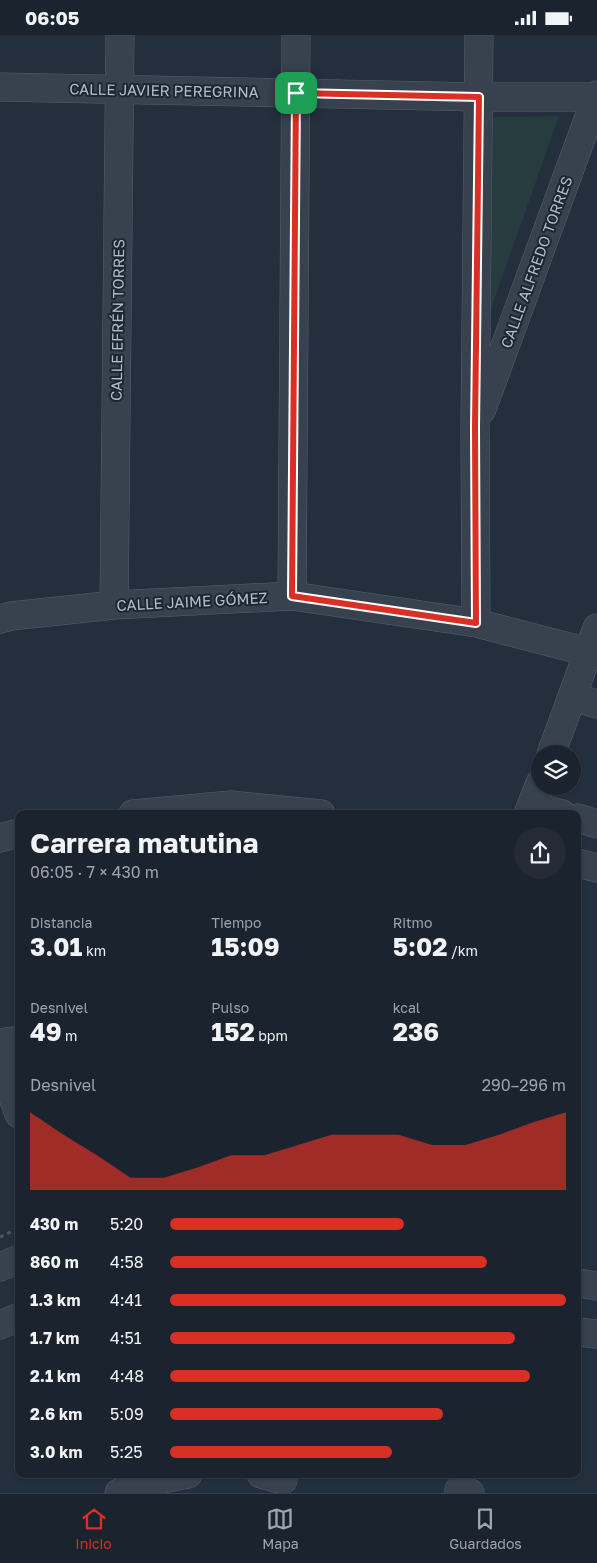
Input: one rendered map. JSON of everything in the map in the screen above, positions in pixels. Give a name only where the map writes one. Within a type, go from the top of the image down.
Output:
[{"type":"street","name":"CALLE EFRÉN TORRES","points":[[114,605],[120,35]]},
{"type":"street","points":[[292,596],[296,35]]},
{"type":"street","points":[[476,623],[475,428],[479,35]]},
{"type":"street","name":"CALLE JAVIER PEREGRINA","points":[[0,87],[120,88],[479,97],[597,96]]},
{"type":"street","name":"CALLE ALFREDO TORRES","points":[[475,428],[597,96]]},
{"type":"street","name":"CALLE JAIME GÓMEZ","points":[[0,619],[11,616],[114,605],[292,596],[593,640]]},
{"type":"street","points":[[557,745],[584,701],[593,640]]},
{"type":"street","points":[[533,801],[553,810]]},
{"type":"street","points":[[177,810],[231,805],[281,810]]},
{"type":"street","points":[[581,819],[597,824]]},
{"type":"street","points":[[0,838],[15,834]]},
{"type":"street","points":[[581,864],[597,868]]},
{"type":"street","points":[[0,1043],[15,1041]]},
{"type":"street","points":[[0,1059],[15,1102]]},
{"type":"street","points":[[0,1267],[15,1261]]},
{"type":"street","points":[[581,1283],[597,1286]]},
{"type":"street","points":[[0,1325],[15,1319]]},
{"type":"street","points":[[581,1331],[597,1334]]},
{"type":"street","points":[[119,1493],[143,1483],[168,1478]]},
{"type":"path","points":[[0,1237],[15,1230]]},
{"type":"green space","points":[[559,116],[486,323],[486,117]]},
{"type":"route","points":[[296,93],[479,97],[475,428],[476,623],[292,596],[296,93]]}]
